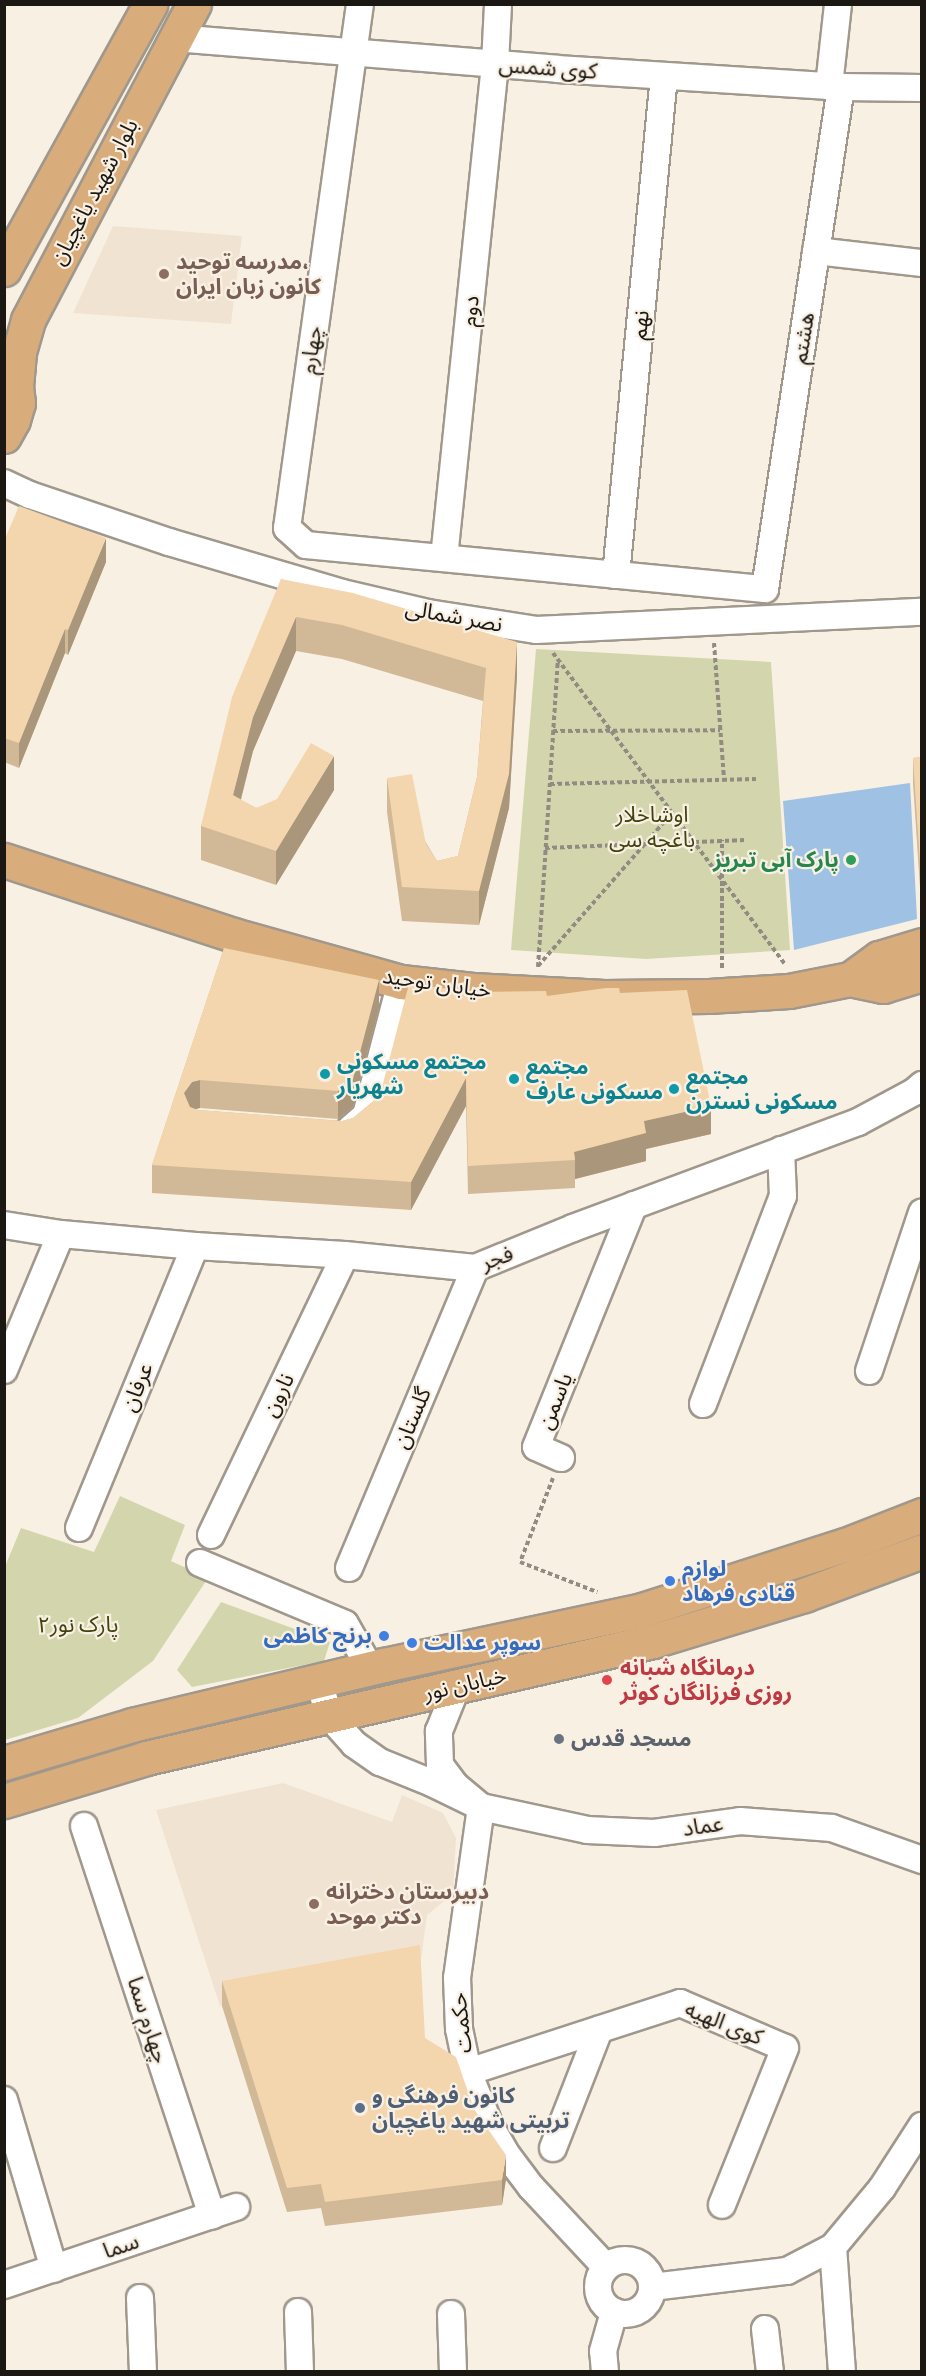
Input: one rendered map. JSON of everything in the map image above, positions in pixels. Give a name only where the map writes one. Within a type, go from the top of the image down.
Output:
[{"type":"main road","name":"بلوار شهید یاغچیان","points":[[4,269],[150,4]]},
{"type":"main road","name":"بلوار شهید یاغچیان","points":[[4,436],[13,420],[18,403],[10,377],[28,320],[194,4]]},
{"type":"main road","name":"خیابان توحید","points":[[4,860],[233,936],[401,982],[473,990],[537,980],[604,997],[721,995],[803,988],[850,979]]},
{"type":"main road","points":[[850,979],[879,958],[921,945]]},
{"type":"main road","points":[[850,979],[883,986],[921,974]]},
{"type":"main road","name":"خیابان نور","points":[[4,1763],[132,1725],[370,1668],[642,1610],[845,1545],[921,1515]]},
{"type":"main road","name":"خیابان نور","points":[[4,1801],[146,1758],[653,1641],[804,1595],[921,1551]]},
{"type":"street","name":"چهارم","points":[[360,4],[287,528],[306,545],[444,558]]},
{"type":"street","name":"دوم","points":[[444,558],[495,64],[498,4]]},
{"type":"street","name":"هشتم","points":[[616,575],[765,589],[816,251],[835,86],[838,4]]},
{"type":"street","name":"کوی شمس","points":[[175,38],[664,76],[835,86],[921,88]]},
{"type":"street","name":"نهم","points":[[616,575],[664,76]]},
{"type":"street","points":[[816,251],[921,263]]},
{"type":"street","name":"نصر شمالی","points":[[4,483],[30,495],[169,542],[342,593],[428,613],[536,630],[921,612]]},
{"type":"street","points":[[444,558],[616,575]]},
{"type":"street","points":[[332,1133],[343,1134],[366,1115],[401,982]]},
{"type":"street","name":"فجر","points":[[4,1225],[62,1234],[195,1246],[345,1255],[474,1268],[634,1205],[858,1122],[919,1096]]},
{"type":"street","points":[[703,1404],[783,1196],[781,1150]]},
{"type":"street","name":"یاسمن","points":[[561,1458],[536,1447],[634,1205]]},
{"type":"street","points":[[869,1371],[917,1239],[921,1213]]},
{"type":"street","points":[[4,1370],[62,1234]]},
{"type":"street","name":"عرفان","points":[[79,1528],[195,1246]]},
{"type":"street","name":"نارون","points":[[212,1535],[345,1255]]},
{"type":"street","name":"گلستان","points":[[349,1568],[474,1268]]},
{"type":"street","points":[[200,1563],[345,1624],[370,1668]]},
{"type":"street","points":[[319,1681],[329,1716],[354,1744],[380,1762],[432,1783],[481,1807]]},
{"type":"street","points":[[457,1686],[439,1731],[440,1765],[455,1785],[481,1807]]},
{"type":"street","name":"عماد","points":[[481,1807],[587,1830],[654,1833],[740,1821],[832,1828],[921,1860]]},
{"type":"street","name":"حکمت","points":[[481,1807],[456,1978],[459,2029],[468,2072],[490,2126],[508,2157],[531,2187],[605,2266]]},
{"type":"street","name":"چهارم سما","points":[[84,1826],[212,2215]]},
{"type":"street","name":"کوی الهیه","points":[[468,2072],[680,2003],[785,2048],[722,2205]]},
{"type":"street","points":[[553,2148],[599,2030]]},
{"type":"street","points":[[4,2100],[54,2269]]},
{"type":"street","points":[[652,2287],[787,2271],[833,2247],[882,2188],[921,2126]]},
{"type":"street","name":"سما","points":[[4,2285],[236,2207]]},
{"type":"street","points":[[833,2247],[842,2372]]},
{"type":"street","points":[[617,2260],[627,2260],[640,2264],[649,2274],[652,2287],[649,2299],[642,2309],[633,2314],[614,2312],[605,2306],[599,2294],[598,2280],[605,2266],[617,2260]]},
{"type":"street","points":[[140,2298],[143,2372]]},
{"type":"street","points":[[298,2312],[300,2372]]},
{"type":"street","points":[[605,2372],[603,2351],[614,2312]]},
{"type":"street","points":[[451,2314],[453,2372]]},
{"type":"street","points":[[765,2329],[770,2372]]},
{"type":"path","points":[[713,623],[724,780]]},
{"type":"path","points":[[536,630],[803,988]]},
{"type":"path","points":[[537,980],[558,660]]},
{"type":"path","points":[[553,731],[720,730]]},
{"type":"path","points":[[550,784],[756,779]]},
{"type":"path","points":[[537,980],[672,813]]},
{"type":"path","points":[[546,848],[693,840],[746,840]]},
{"type":"path","points":[[721,995],[724,882],[722,840]]},
{"type":"path","name":"یاسمن","points":[[561,1458],[520,1562],[598,1593]]},
{"type":"shaded area","name":"مدرسه توحید، کانون زبان ایران","points":[[113,226],[242,236],[231,324],[73,313]]},
{"type":"shaded area","name":"دبیرستان دخترانه دکتر موحد","points":[[283,1783],[392,1822],[402,1795],[443,1813],[456,1838],[453,1894],[427,1915],[420,1967],[220,2006],[156,1810]]},
{"type":"green space","name":"اوشاخلار باغچه سی","points":[[536,649],[771,662],[790,950],[646,959],[511,950]]},
{"type":"green space","name":"پارک نور۲","points":[[120,1496],[185,1525],[171,1561],[208,1578],[153,1661],[78,1718],[5,1740],[4,1569],[21,1528],[94,1552]]},
{"type":"green space","points":[[221,1602],[330,1642],[324,1661],[192,1687],[177,1670]]},
{"type":"water","name":"پارک آبی تبریز","points":[[910,783],[917,919],[794,950],[783,801]]},
{"type":"building","points":[[19,506],[106,538],[68,630],[65,629],[19,743],[4,738],[4,541]]},
{"type":"building","points":[[281,579],[353,593],[517,642],[509,774],[479,891],[402,887],[387,778],[412,774],[426,844],[437,861],[458,856],[477,777],[486,668],[342,625],[296,617],[253,717],[233,795],[256,808],[277,799],[311,743],[334,756],[276,851],[201,826],[232,697]]},
{"type":"building","points":[[921,757],[921,878],[913,758]]},
{"type":"building","points":[[224,948],[379,980],[353,1079],[338,1091],[200,1080],[192,1082],[184,1093],[190,1107],[198,1110],[342,1121],[353,1118],[376,1099],[381,1091],[409,984],[475,992],[546,991],[547,996],[606,988],[619,988],[620,993],[687,990],[711,1106],[644,1121],[646,1133],[574,1152],[575,1160],[468,1166],[466,1078],[411,1182],[152,1165]]},
{"type":"building","name":"کانون فرهنگی و تربیتی شهید یاغچیان","points":[[420,1945],[425,2038],[456,2057],[474,2109],[506,2155],[502,2180],[325,2202],[321,2184],[287,2188],[222,1981]]},
{"type":"place","name":"مدرسه توحید، کانون زبان ایران","points":[[164,274]]},
{"type":"place","name":"پارک آبی تبریز","points":[[851,860]]},
{"type":"place","name":"مجتمع مسکونی شهریار","points":[[325,1074]]},
{"type":"place","name":"مجتمع مسکونی عارف","points":[[514,1079]]},
{"type":"place","name":"مجتمع مسکونی نسترن","points":[[674,1089]]},
{"type":"place","name":"لوازم قنادی فرهاد","points":[[670,1581]]},
{"type":"place","name":"برنج کاظمی","points":[[384,1636]]},
{"type":"place","name":"سوپر عدالت","points":[[412,1643]]},
{"type":"place","name":"درمانگاه شبانه روزی فرزانگان کوثر","points":[[607,1680]]},
{"type":"place","name":"مسجد قدس","points":[[559,1739]]},
{"type":"place","name":"دبیرستان دخترانه دکتر موحد","points":[[314,1904]]},
{"type":"place","name":"کانون فرهنگی و تربیتی شهید یاغچیان","points":[[360,2108]]}]
